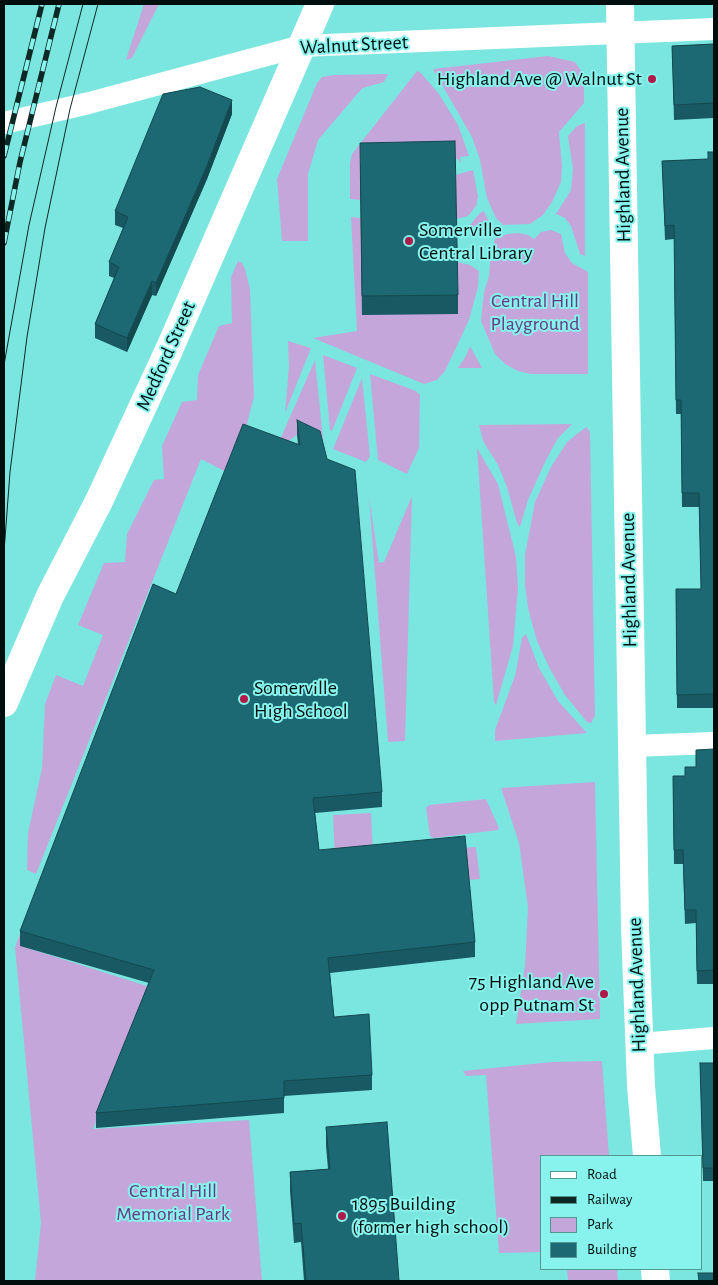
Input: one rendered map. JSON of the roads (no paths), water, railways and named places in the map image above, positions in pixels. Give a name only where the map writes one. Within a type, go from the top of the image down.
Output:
[{"type":"main road","name":"Medford Street","points":[[6,699],[50,596],[99,501],[169,350],[320,4]]},
{"type":"main road","name":"Highland Avenue","points":[[620,4],[632,746],[639,1044],[647,1155]]},
{"type":"street","name":"Walnut Street","points":[[4,123],[89,103],[301,46],[714,29]]},
{"type":"street","points":[[632,746],[714,743]]},
{"type":"street","points":[[639,1044],[714,1038]]},
{"type":"tram line","points":[[4,365],[29,225],[56,107],[83,4]]},
{"type":"tram line","points":[[4,552],[10,472],[27,337],[45,228],[70,109],[98,4]]},
{"type":"railway","points":[[4,156],[42,4]]},
{"type":"railway","points":[[4,243],[20,162],[59,4]]},
{"type":"place","name":"Highland Ave @ Walnut St","points":[[652,79]]},
{"type":"place","name":"Somerville Central Library","points":[[409,241]]},
{"type":"place","name":"Somerville High School","points":[[244,699]]},
{"type":"place","name":"75 Highland Ave opp Putnam St","points":[[604,994]]},
{"type":"place","name":"1895 Building (former high school)","points":[[342,1216]]},
{"type":"park label","name":"Central Hill Playground","points":[[535,312]]},
{"type":"park label","name":"Central Hill Memorial Park","points":[[173,1202]]}]
